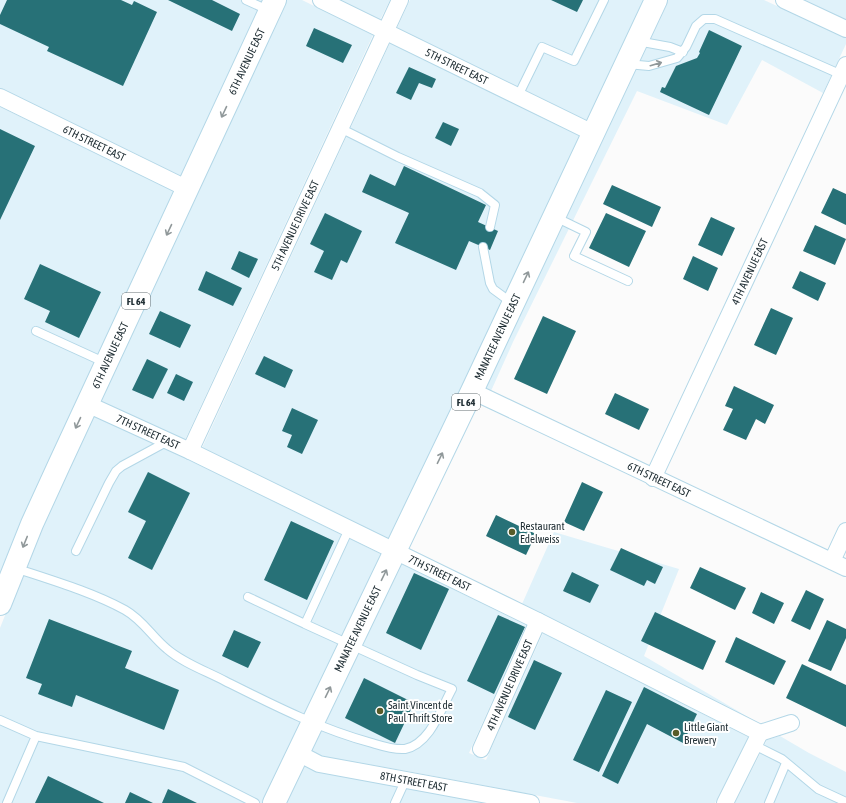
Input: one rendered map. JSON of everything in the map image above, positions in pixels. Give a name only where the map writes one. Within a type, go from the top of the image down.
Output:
[{"type":"main road","name":"MANATEE AVENUE EAST","points":[[274,803],[472,391],[656,0]]},
{"type":"main road","name":"6TH AVENUE EAST","points":[[0,604],[35,517],[273,6]]},
{"type":"street","name":"5TH STREET EAST","points":[[320,0],[593,133]]},
{"type":"street","name":"5TH AVENUE DRIVE EAST","points":[[190,451],[400,0]]},
{"type":"street","points":[[784,0],[846,29]]},
{"type":"street","name":"4TH AVENUE EAST","points":[[653,478],[844,70]]},
{"type":"street","name":"6TH STREET EAST","points":[[0,98],[188,189]]},
{"type":"street","name":"6TH STREET EAST","points":[[472,391],[839,565]]},
{"type":"street","name":"7TH STREET EAST","points":[[87,404],[190,451],[538,621],[757,739]]},
{"type":"street","points":[[839,565],[846,531]]},
{"type":"street","name":"4TH AVENUE DRIVE EAST","points":[[481,749],[538,621]]},
{"type":"street","points":[[725,803],[757,739],[791,723]]},
{"type":"street","name":"8TH STREET EAST","points":[[298,753],[319,764],[531,803]]},
{"type":"lane","points":[[246,0],[273,6]]},
{"type":"lane","points":[[518,96],[542,47],[574,61],[604,0]]},
{"type":"lane","points":[[626,64],[649,66],[677,58],[683,52],[696,26],[704,19],[715,19],[844,70]]},
{"type":"lane","points":[[637,40],[670,47],[683,52]]},
{"type":"lane","points":[[340,128],[398,157],[480,193],[495,205],[490,227]]},
{"type":"lane","points":[[554,217],[586,232],[574,256],[628,281]]},
{"type":"lane","points":[[483,247],[490,283],[493,289],[513,304]]},
{"type":"lane","points":[[36,331],[107,363]]},
{"type":"lane","points":[[76,551],[116,471],[122,466],[168,441]]},
{"type":"lane","points":[[305,624],[349,529]]},
{"type":"lane","points":[[14,568],[84,592],[126,610],[141,622],[166,649],[189,663],[313,723],[353,738],[391,748],[404,749],[415,745],[428,734],[452,689],[417,675],[248,597]]},
{"type":"lane","points":[[0,720],[36,736],[184,767],[255,803]]},
{"type":"lane","points":[[6,803],[36,736]]},
{"type":"lane","points":[[757,739],[818,789],[846,802]]},
{"type":"lane","points":[[768,803],[786,763]]},
{"type":"lane","points":[[395,803],[406,779]]},
{"type":"shaded area","points":[[0,0],[266,0],[183,177],[0,88]]},
{"type":"shaded area","points":[[286,0],[302,0],[373,35],[185,440],[98,400]]},
{"type":"shaded area","points":[[339,0],[390,0],[380,20]]},
{"type":"shaded area","points":[[410,0],[645,0],[589,122],[397,28]]},
{"type":"shaded area","points":[[666,0],[764,0],[846,38],[846,44],[823,93],[762,60],[727,125],[637,91],[513,342],[491,391],[484,387]]},
{"type":"shaded area","points":[[803,0],[846,0],[846,20]]},
{"type":"shaded area","points":[[390,43],[582,137],[390,540],[202,448]]},
{"type":"shaded area","points":[[0,107],[176,192],[0,579]]},
{"type":"shaded area","points":[[91,415],[187,459],[383,555],[264,803],[0,803],[0,628],[40,528]]},
{"type":"shaded area","points":[[554,532],[679,569],[644,656],[760,724],[522,604]]},
{"type":"shaded area","points":[[400,563],[526,625],[469,753],[486,760],[543,633],[748,737],[715,803],[577,803],[342,760],[322,756],[310,750]]},
{"type":"shaded area","points":[[780,736],[846,772],[846,803],[735,803],[767,740]]},
{"type":"shaded area","points":[[303,765],[318,772],[486,803],[285,803]]},
{"type":"building","points":[[7,0],[121,0],[132,5],[134,1],[157,12],[123,86],[47,51],[49,47],[0,24],[0,15]]},
{"type":"building","points":[[168,0],[212,0],[240,14],[232,31]]},
{"type":"building","points":[[551,0],[583,0],[577,12]]},
{"type":"building","points":[[314,28],[352,45],[343,63],[306,46]]},
{"type":"building","points":[[709,30],[742,46],[709,115],[660,92],[662,87],[665,88],[676,66],[697,58]]},
{"type":"building","points":[[409,67],[436,79],[432,88],[419,83],[411,100],[396,93]]},
{"type":"building","points":[[443,122],[459,129],[451,146],[435,138]]},
{"type":"building","points":[[0,129],[35,146],[0,220]]},
{"type":"building","points":[[404,166],[486,205],[478,222],[498,231],[490,250],[469,241],[456,270],[395,243],[409,213],[362,192],[370,174],[395,186]]},
{"type":"building","points":[[612,185],[661,207],[652,227],[603,204]]},
{"type":"building","points":[[833,188],[846,194],[846,225],[821,213]]},
{"type":"building","points":[[325,213],[362,231],[347,263],[341,260],[332,280],[314,272],[324,251],[310,244]]},
{"type":"building","points":[[606,213],[646,231],[629,267],[589,248]]},
{"type":"building","points":[[711,217],[735,228],[722,256],[698,245]]},
{"type":"building","points":[[815,225],[846,239],[835,265],[803,251]]},
{"type":"building","points":[[239,251],[258,259],[249,278],[231,269]]},
{"type":"building","points":[[693,256],[718,268],[708,291],[683,279]]},
{"type":"building","points":[[40,264],[101,292],[79,338],[45,322],[50,311],[24,299]]},
{"type":"building","points":[[206,271],[242,288],[233,306],[198,290]]},
{"type":"building","points":[[800,271],[826,283],[818,301],[792,288]]},
{"type":"building","points":[[771,308],[793,318],[776,355],[754,345]]},
{"type":"building","points":[[160,311],[191,325],[180,348],[149,334]]},
{"type":"building","points":[[543,316],[576,331],[547,394],[514,379]]},
{"type":"building","points":[[264,356],[293,370],[285,388],[255,374]]},
{"type":"building","points":[[147,359],[168,369],[153,399],[132,390]]},
{"type":"building","points":[[176,374],[193,382],[184,401],[167,393]]},
{"type":"building","points":[[734,386],[774,405],[765,424],[756,419],[746,440],[723,430],[733,409],[725,406]]},
{"type":"building","points":[[615,393],[649,409],[639,430],[605,414]]},
{"type":"building","points":[[292,408],[318,420],[302,454],[287,447],[292,435],[282,431]]},
{"type":"building","points":[[148,472],[190,493],[152,570],[128,558],[146,521],[128,512]]},
{"type":"building","points":[[582,482],[603,492],[584,531],[564,522]]},
{"type":"building","points":[[496,515],[536,534],[526,555],[486,536]]},
{"type":"building","points":[[291,521],[334,541],[307,600],[264,580]]},
{"type":"building","points":[[621,548],[663,567],[655,584],[647,580],[644,586],[610,570]]},
{"type":"building","points":[[700,567],[746,588],[735,610],[690,588]]},
{"type":"building","points":[[572,572],[599,585],[590,603],[563,591]]},
{"type":"building","points":[[414,573],[449,589],[421,650],[386,633]]},
{"type":"building","points":[[806,590],[824,599],[810,630],[791,621]]},
{"type":"building","points":[[761,592],[784,603],[774,624],[752,613]]},
{"type":"building","points":[[655,612],[716,641],[703,670],[641,641]]},
{"type":"building","points":[[498,615],[525,627],[494,694],[467,681]]},
{"type":"building","points":[[49,619],[132,651],[125,668],[179,690],[164,730],[76,695],[72,707],[38,694],[42,684],[26,678]]},
{"type":"building","points":[[827,620],[846,629],[846,638],[831,671],[808,661]]},
{"type":"building","points":[[234,630],[261,642],[248,668],[222,656]]},
{"type":"building","points":[[736,637],[786,661],[774,685],[725,662]]},
{"type":"building","points":[[534,660],[562,673],[535,730],[508,717]]},
{"type":"building","points":[[802,664],[846,685],[846,727],[786,698]]},
{"type":"building","name":"Saint Vincent de Paul Thrift Store","points":[[364,678],[414,703],[395,743],[345,718]]},
{"type":"building","name":"Little Giant Brewery","points":[[644,687],[697,714],[683,743],[647,724],[618,784],[602,776]]},
{"type":"building","points":[[606,690],[632,702],[599,772],[573,760]]},
{"type":"building","points":[[48,776],[104,803],[35,803]]},
{"type":"building","points":[[168,789],[197,803],[162,803]]},
{"type":"building","points":[[130,792],[153,803],[125,803]]},
{"type":"place","name":"Restaurant Edelweiss","points":[[512,532]]},
{"type":"place","name":"Saint Vincent de Paul Thrift Store","points":[[380,711]]},
{"type":"place","name":"Little Giant Brewery","points":[[676,733]]}]
